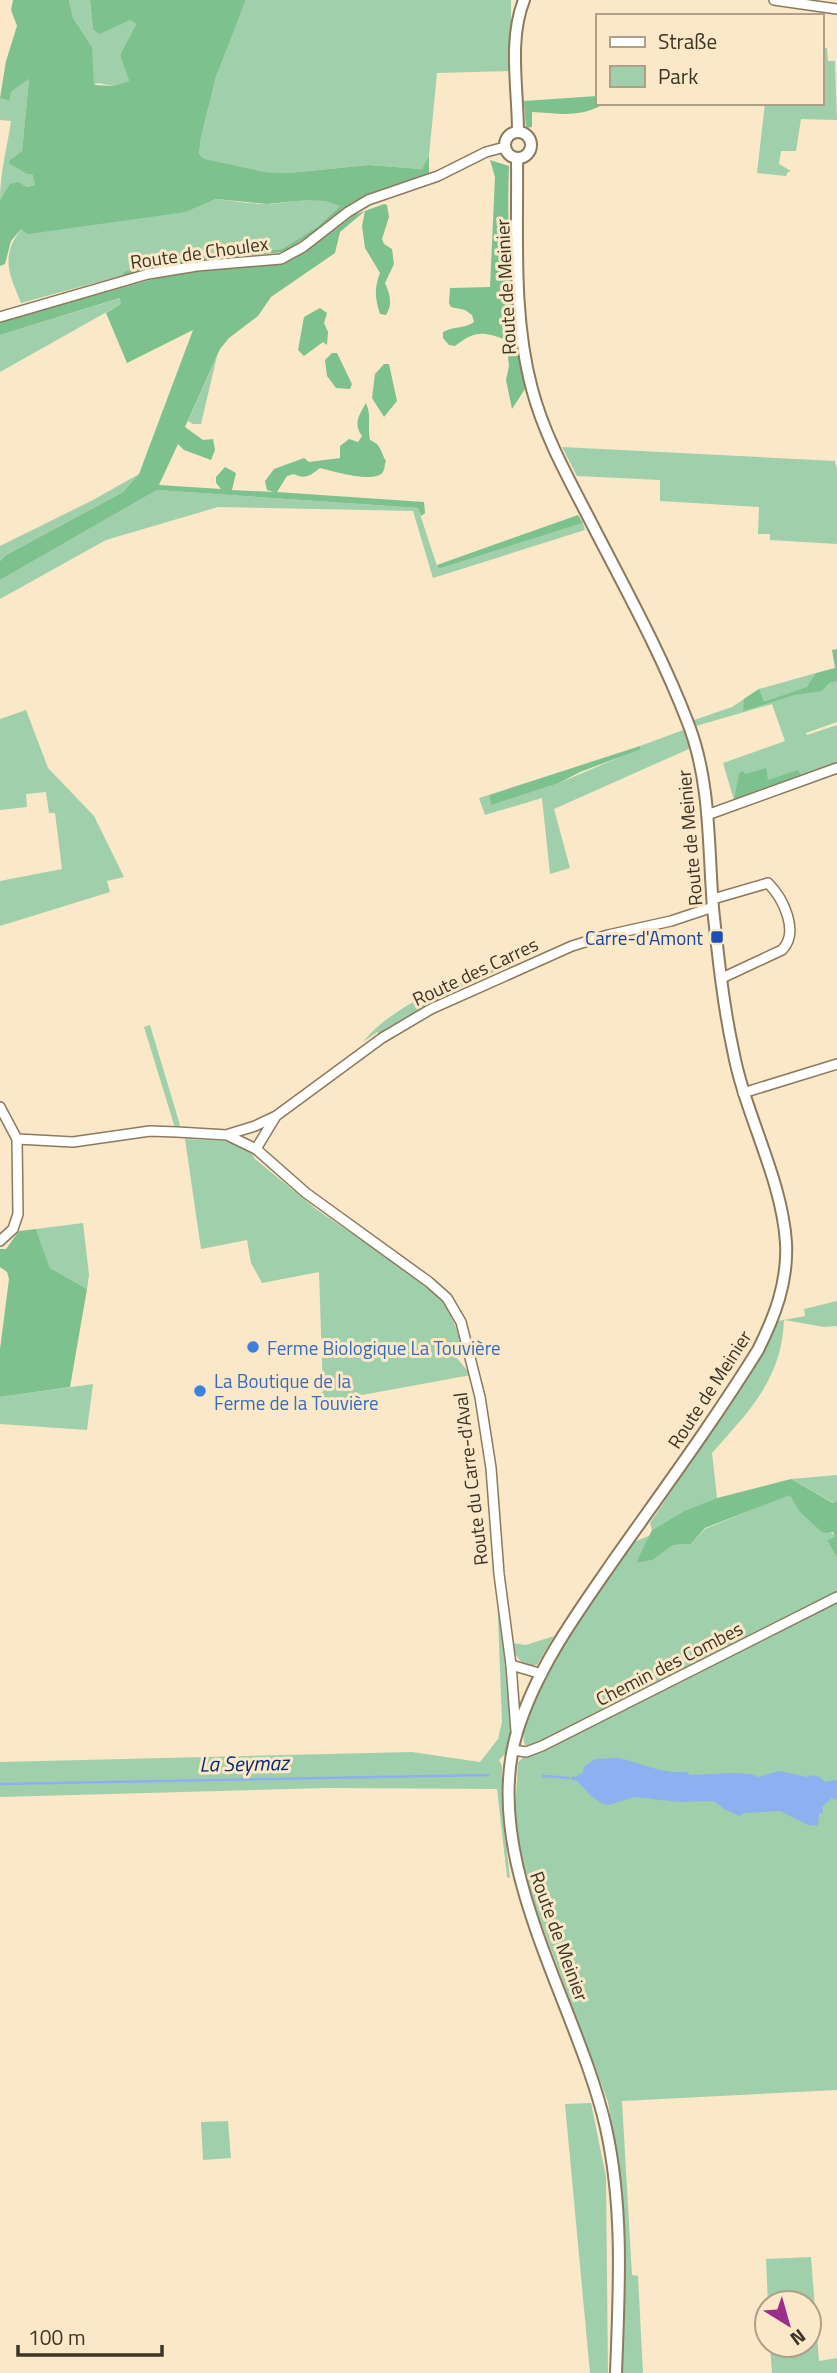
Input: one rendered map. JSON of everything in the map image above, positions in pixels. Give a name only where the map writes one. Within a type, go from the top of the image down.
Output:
[{"type":"street","points":[[518,132],[516,33],[518,16],[526,0],[533,0]]},
{"type":"street","points":[[774,0],[837,9]]},
{"type":"street","points":[[518,132],[527,135],[532,143],[527,156],[517,159],[509,155],[505,147],[507,138],[518,132]]},
{"type":"street","name":"Route de Choulex","points":[[0,317],[148,274],[286,257],[368,200],[438,176],[486,152],[505,147]]},
{"type":"street","name":"Route de Meinier","points":[[517,159],[520,331],[536,405],[556,454],[677,697],[694,738],[701,766],[707,815],[713,903],[726,1017],[743,1093],[779,1199],[783,1222],[785,1272],[774,1318],[746,1370],[576,1616],[542,1674],[525,1710],[513,1750],[510,1816],[518,1870],[542,1945],[587,2060],[600,2102],[611,2156],[619,2238],[616,2373]]},
{"type":"street","points":[[707,815],[837,768]]},
{"type":"street","name":"Route des Carres","points":[[17,1139],[73,1142],[150,1131],[227,1135],[255,1126],[276,1116],[382,1038],[431,1009],[572,946],[671,921],[768,883],[785,908],[789,925],[788,942],[782,950],[722,978]]},
{"type":"street","points":[[743,1093],[837,1064]]},
{"type":"street","points":[[0,1107],[17,1139],[18,1214],[13,1229],[0,1241]]},
{"type":"street","name":"Route des Carres","points":[[227,1135],[256,1149],[276,1116]]},
{"type":"street","name":"Route du Carre-d'Aval","points":[[256,1149],[306,1193],[429,1282],[447,1298],[457,1313],[471,1357],[486,1433],[499,1574],[512,1665],[516,1735]]},
{"type":"street","name":"Chemin des Combes","points":[[513,1750],[526,1752],[542,1746],[837,1597]]},
{"type":"street","points":[[512,1665],[542,1674]]},
{"type":"green space","points":[[13,0],[69,0],[73,18],[92,47],[94,85],[113,86],[129,81],[120,55],[136,24],[130,20],[99,34],[93,29],[90,0],[246,0],[216,77],[201,137],[199,154],[204,159],[264,172],[289,173],[369,165],[422,169],[429,156],[429,174],[377,191],[351,203],[284,252],[192,261],[124,275],[123,272],[167,259],[282,249],[317,227],[340,206],[326,201],[267,204],[216,199],[186,212],[28,234],[21,229],[11,241],[5,264],[0,266],[0,200],[10,184],[19,182],[27,187],[35,185],[32,174],[27,174],[9,163],[22,151],[29,79],[11,92],[10,101],[0,98],[6,61],[17,26],[11,10]]},
{"type":"green space","points":[[69,0],[90,0],[93,29],[130,20],[136,24],[120,55],[129,81],[113,86],[98,83],[94,85],[92,47],[73,18]]},
{"type":"green space","points":[[246,0],[511,0],[511,71],[437,73],[429,156],[423,169],[369,165],[289,173],[264,172],[204,160],[199,155],[201,137],[216,77]]},
{"type":"green space","points":[[823,47],[827,48],[828,61],[835,61],[837,120],[801,119],[796,151],[781,151],[779,164],[791,171],[786,176],[757,173],[765,105],[823,105]]},
{"type":"green space","points":[[29,79],[22,151],[10,160],[32,174],[35,185],[27,187],[19,182],[0,200],[2,170],[11,121],[0,120],[0,98],[10,101],[11,92]]},
{"type":"green space","points":[[596,96],[596,105],[600,106],[566,114],[532,112],[532,127],[526,128],[524,101]]},
{"type":"green space","points":[[490,160],[509,166],[511,278],[525,389],[512,409],[506,380],[509,366],[506,340],[479,334],[468,337],[455,346],[449,345],[443,338],[443,332],[474,322],[472,315],[465,310],[451,307],[450,288],[490,287],[495,177]]},
{"type":"green space","points":[[216,199],[268,204],[315,199],[340,206],[317,227],[282,249],[167,259],[123,272],[124,275],[21,303],[10,274],[9,257],[14,239],[21,229],[186,212]]},
{"type":"green space","points":[[384,204],[387,205],[389,217],[382,239],[384,244],[392,249],[394,264],[385,283],[390,299],[386,315],[380,314],[376,298],[380,273],[365,248],[362,226],[365,211],[340,232],[335,253],[271,297],[258,316],[229,338],[220,349],[185,427],[203,440],[213,439],[215,450],[211,460],[184,450],[178,444],[159,485],[221,489],[216,483],[216,477],[225,467],[236,473],[232,490],[274,492],[267,490],[265,481],[274,469],[304,458],[309,462],[340,458],[340,446],[349,439],[358,442],[362,436],[358,420],[366,403],[370,440],[379,446],[386,461],[383,472],[363,477],[320,468],[308,476],[287,476],[277,492],[424,502],[425,513],[421,516],[418,508],[157,490],[0,580],[0,561],[6,555],[123,492],[139,474],[193,330],[127,363],[106,313],[121,304],[120,298],[0,335],[0,322],[164,276],[286,261],[304,253],[354,215]]},
{"type":"green space","points":[[121,298],[121,304],[0,372],[0,335]]},
{"type":"green space","points":[[320,308],[327,313],[324,323],[328,332],[327,345],[323,342],[304,356],[298,350],[304,317]]},
{"type":"green space","points":[[332,353],[337,353],[352,384],[350,389],[336,388],[327,376],[325,360]]},
{"type":"green space","points":[[217,356],[201,424],[193,424],[188,421]]},
{"type":"green space","points":[[384,364],[389,364],[397,401],[384,417],[372,398],[375,374]]},
{"type":"green space","points":[[562,447],[835,461],[837,544],[770,540],[770,534],[758,534],[759,507],[660,501],[660,480],[577,476]]},
{"type":"green space","points":[[139,474],[123,492],[6,555],[0,561],[0,546]]},
{"type":"green space","points":[[157,490],[418,508],[438,569],[583,523],[585,530],[433,578],[413,511],[218,507],[106,540],[0,599],[0,580]]},
{"type":"green space","points":[[578,515],[583,523],[438,569],[437,565]]},
{"type":"green space","points":[[837,649],[837,681],[830,683],[822,691],[794,695],[743,711],[744,699],[759,689],[764,702],[807,687],[816,673],[835,668],[832,650]]},
{"type":"green space","points":[[816,673],[822,691],[830,683],[837,681],[837,722],[806,733],[807,735],[837,725],[837,765],[734,800],[723,763],[785,741],[772,704],[696,726],[694,720],[732,707],[759,689]]},
{"type":"green space","points":[[26,710],[48,768],[94,816],[124,877],[107,881],[110,892],[0,926],[0,881],[62,869],[55,813],[49,813],[46,792],[26,794],[27,807],[0,810],[0,719]]},
{"type":"green space","points":[[686,729],[691,748],[554,809],[570,868],[550,874],[542,798],[485,815],[479,798],[489,795],[491,804],[559,783],[641,748],[640,746]]},
{"type":"green space","points":[[640,746],[641,749],[580,772],[559,783],[491,805],[489,795]]},
{"type":"green space","points":[[766,768],[768,780],[798,770],[802,777],[734,800],[742,771],[746,774]]},
{"type":"green space","points":[[493,969],[494,972],[462,986],[380,1035],[377,1032],[363,1042],[393,1015],[451,980],[453,985]]},
{"type":"green space","points":[[150,1025],[180,1125],[175,1128],[144,1027]]},
{"type":"green space","points":[[185,1139],[224,1141],[250,1149],[255,1159],[316,1209],[427,1285],[450,1314],[464,1349],[456,1357],[471,1375],[313,1404],[323,1391],[319,1272],[262,1283],[251,1263],[247,1240],[201,1249]]},
{"type":"green space","points":[[83,1223],[89,1275],[87,1289],[50,1268],[36,1229]]},
{"type":"green space","points":[[36,1229],[50,1268],[87,1289],[70,1387],[0,1397],[0,1349],[9,1279],[7,1272],[0,1267],[0,1249],[6,1249],[19,1231]]},
{"type":"green space","points":[[837,1301],[837,1326],[824,1327],[784,1320],[782,1341],[770,1377],[751,1408],[712,1453],[717,1498],[684,1511],[652,1530],[650,1523],[761,1355],[778,1321],[805,1316],[804,1309]]},
{"type":"green space","points":[[93,1384],[87,1430],[0,1424],[0,1397]]},
{"type":"green space","points":[[837,1475],[837,1501],[834,1503],[791,1479]]},
{"type":"green space","points":[[791,1479],[833,1503],[837,1501],[837,1558],[827,1540],[835,1537],[833,1532],[823,1533],[800,1512],[790,1495],[705,1528],[691,1544],[673,1545],[653,1560],[636,1563],[652,1530],[684,1511],[717,1498]]},
{"type":"green space","points":[[790,1494],[836,1537],[827,1540],[837,1558],[837,1593],[544,1742],[525,1745],[524,1730],[541,1685],[631,1544],[651,1535],[636,1563],[653,1560],[673,1545],[691,1544],[705,1529]]},
{"type":"green space","points":[[497,1592],[511,1721],[506,1752],[499,1760],[502,1766],[502,1810],[510,1878],[507,1877],[497,1789],[326,1788],[0,1797],[0,1762],[412,1752],[480,1762],[498,1739],[502,1722]]},
{"type":"green space","points":[[837,1601],[837,2090],[622,2101],[632,2275],[638,2276],[643,2373],[622,2373],[624,2235],[620,2177],[608,2102],[533,1901],[518,1843],[515,1813],[518,1762]]},
{"type":"green space","points":[[554,1636],[537,1665],[523,1663],[515,1653],[512,1643],[526,1645]]},
{"type":"green space","points":[[591,2103],[606,2177],[608,2373],[590,2373],[565,2104]]},
{"type":"green space","points":[[228,2121],[231,2158],[203,2160],[201,2122]]},
{"type":"green space","points":[[811,2257],[813,2289],[767,2289],[766,2259]]},
{"type":"green space","points":[[837,2358],[837,2373],[772,2373],[771,2359],[819,2361]]},
{"type":"water","points":[[619,1758],[661,1770],[687,1772],[690,1775],[731,1773],[758,1777],[779,1771],[820,1777],[825,1782],[837,1780],[837,1800],[832,1798],[822,1807],[823,1813],[819,1814],[818,1826],[808,1825],[780,1811],[744,1813],[740,1816],[714,1801],[679,1802],[635,1797],[609,1805],[603,1804],[576,1780],[571,1780],[572,1776],[583,1772],[584,1767],[595,1759]]},
{"type":"waterway","name":"La Seymaz","points":[[0,1784],[488,1775]]},
{"type":"waterway","name":"La Seymaz","points":[[543,1776],[569,1778]]},
{"type":"place","name":"Carre-d'Amont","points":[[717,937]]},
{"type":"place","name":"Ferme Biologique La Touvière","points":[[253,1347]]},
{"type":"place","name":"La Boutique de la Ferme de la Touvière","points":[[200,1391]]}]
